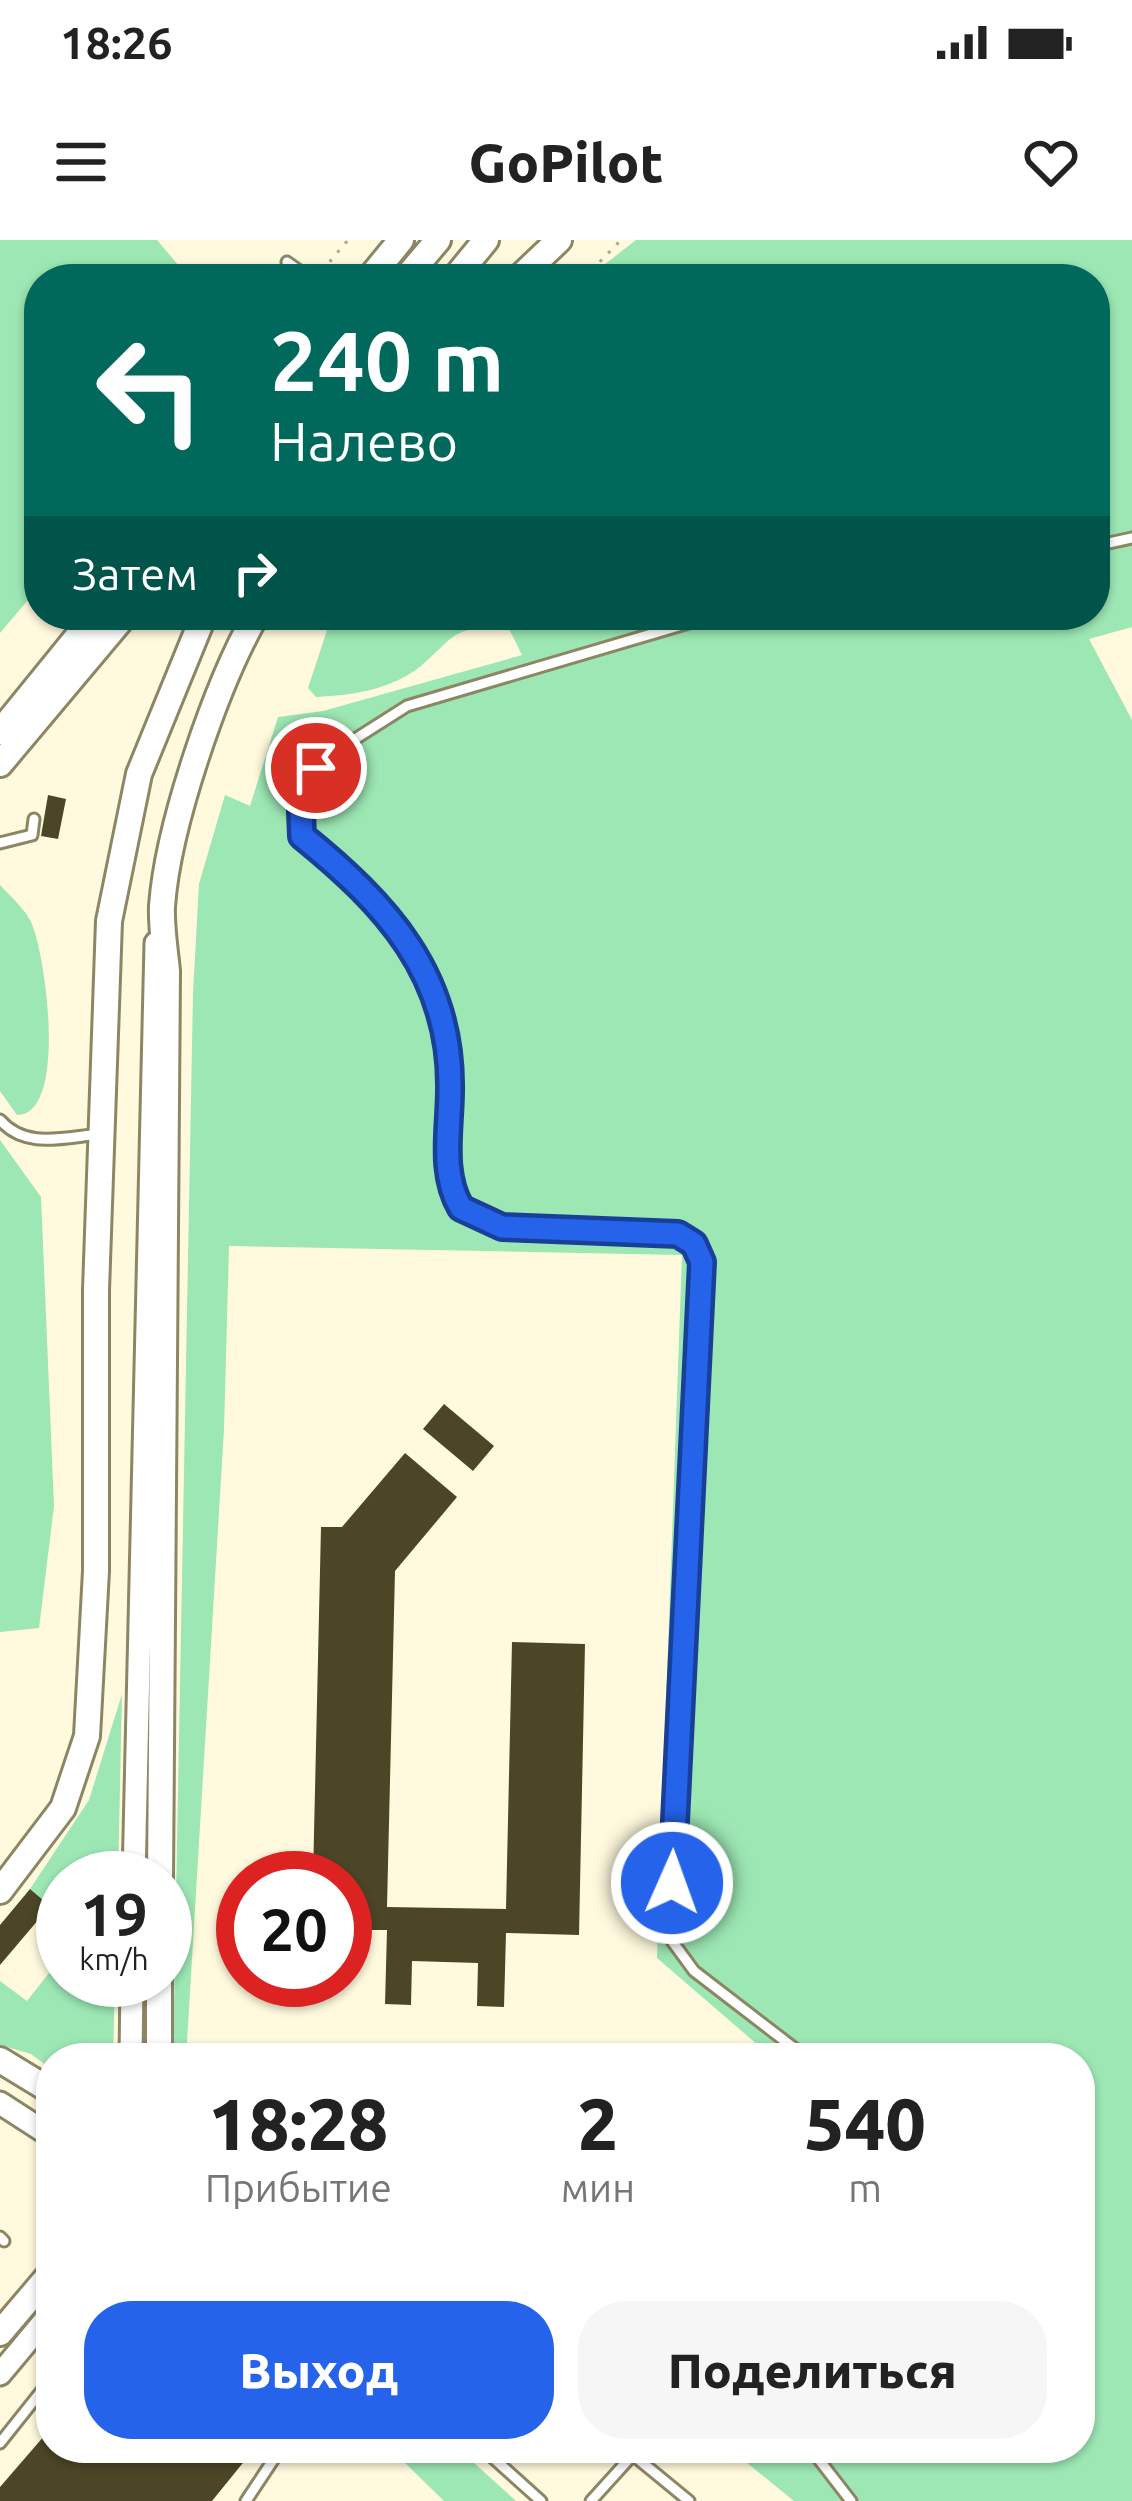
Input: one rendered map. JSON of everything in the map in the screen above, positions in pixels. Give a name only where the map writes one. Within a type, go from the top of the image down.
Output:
[{"type":"main road","points":[[381,264],[401,240]]},
{"type":"main road","points":[[418,264],[438,240]]},
{"type":"main road","points":[[466,264],[486,240]]},
{"type":"main road","points":[[514,264],[534,240]]},
{"type":"main road","points":[[534,264],[559,240]]},
{"type":"main road","points":[[0,732],[83,630]]},
{"type":"main road","points":[[0,764],[112,630]]},
{"type":"main road","points":[[0,1891],[63,1808],[87,1736],[96,1571],[106,955],[121,849],[163,706],[197,630]]},
{"type":"main road","points":[[160,1851],[167,970],[162,907],[175,841],[209,726],[250,630]]},
{"type":"main road","points":[[159,2043],[160,2007]]},
{"type":"main road","points":[[0,2060],[36,2082]]},
{"type":"main road","points":[[0,2333],[36,2291]]},
{"type":"street","points":[[134,1851],[146,1211],[155,944],[162,907]]},
{"type":"street","points":[[131,2043],[132,2007]]},
{"type":"street","points":[[0,2103],[36,2126]]},
{"type":"street","points":[[31,2337],[36,2328]]},
{"type":"street","points":[[0,2374],[36,2331]]},
{"type":"lane","points":[[665,630],[407,706],[322,760],[299,823],[302,836],[378,903],[435,992],[449,1034],[448,1166],[461,1208],[502,1227],[678,1234],[699,1253],[703,1275],[679,1674],[672,1941],[694,1971],[788,2043]]},
{"type":"lane","points":[[0,843],[32,836],[34,819]]},
{"type":"lane","points":[[0,1120],[18,1137],[31,1140],[101,1134]]},
{"type":"lane","points":[[0,2443],[36,2397]]},
{"type":"lane","points":[[246,2501],[271,2463]]},
{"type":"lane","points":[[499,2463],[542,2501]]},
{"type":"lane","points":[[591,2501],[625,2463]]},
{"type":"lane","points":[[649,2463],[689,2501]]},
{"type":"lane","points":[[821,2463],[850,2501]]},
{"type":"path","points":[[326,264],[348,240]]},
{"type":"path","points":[[598,264],[621,240]]},
{"type":"green space","points":[[0,240],[157,240],[177,264],[24,264],[24,605],[0,633]]},
{"type":"green space","points":[[636,240],[1132,240],[1132,627],[1089,639],[1132,720],[1132,2501],[794,2501],[747,2463],[1095,2463],[1095,2043],[756,2043],[657,1958],[682,1255],[229,1246],[224,1429],[192,1959],[192,1851],[177,1851],[199,884],[225,795],[250,806],[278,717],[323,711],[522,655],[510,630],[1110,630],[1110,264],[605,264]]},
{"type":"green space","points":[[327,630],[472,630],[458,634],[422,665],[385,686],[316,697],[308,688]]},
{"type":"green space","points":[[0,885],[31,922],[47,997],[48,1062],[43,1089],[33,1108],[17,1115],[0,1091]]},
{"type":"green space","points":[[0,1140],[41,1197],[54,1506],[39,1628],[0,1632]]},
{"type":"green space","points":[[122,1694],[119,1851],[55,1851],[89,1800]]},
{"type":"green space","points":[[0,1981],[27,2001],[36,1990],[36,2007],[114,2007],[113,2043],[36,2043],[36,2058],[0,2045]]},
{"type":"green space","points":[[174,2007],[189,2007],[187,2043],[173,2043]]},
{"type":"green space","points":[[405,2463],[474,2463],[516,2501],[444,2501]]},
{"type":"building","points":[[48,795],[66,799],[58,839],[41,836]]},
{"type":"building","points":[[444,1404],[494,1446],[473,1471],[423,1429]]},
{"type":"building","points":[[405,1453],[457,1497],[395,1571],[387,1907],[506,1909],[512,1642],[585,1644],[579,1935],[506,1933],[504,2007],[477,2006],[478,1963],[412,1961],[411,2005],[385,2004],[387,1930],[372,1930],[372,1851],[314,1851],[321,1527],[342,1527]]},
{"type":"building","points":[[30,1889],[36,1894],[36,1923],[0,1965],[0,1925]]},
{"type":"building","points":[[36,2445],[36,2463],[243,2463],[212,2501],[0,2501],[0,2487]]},
{"type":"route","points":[[316,768],[301,812],[302,836],[378,903],[443,1012],[451,1053],[448,1166],[461,1208],[502,1227],[678,1234],[694,1244],[702,1262],[672,1883]]}]
